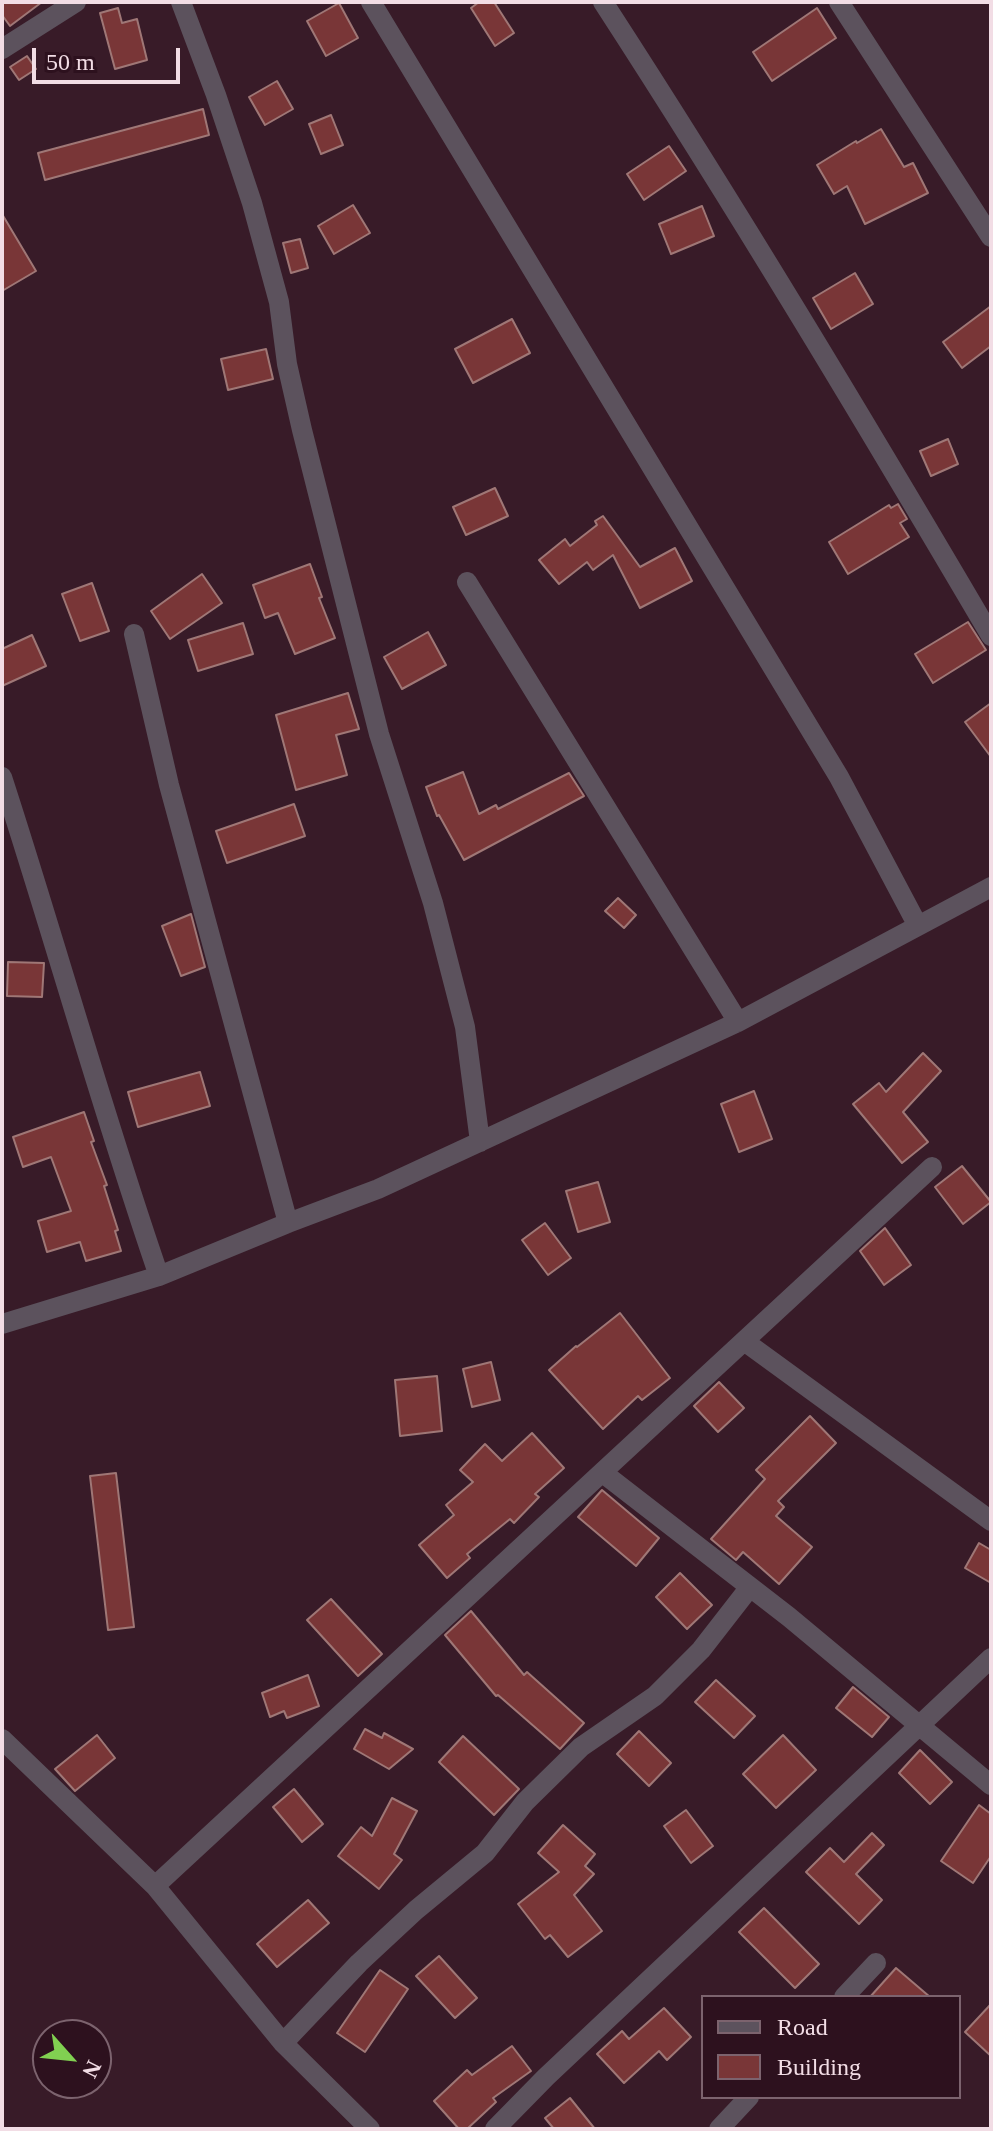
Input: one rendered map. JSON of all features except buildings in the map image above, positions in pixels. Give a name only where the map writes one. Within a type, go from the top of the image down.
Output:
[{"type":"street","points":[[2,49],[76,2]]},
{"type":"street","points":[[181,2],[252,203],[279,302],[287,364],[302,430],[379,734],[433,903],[465,1027],[480,1142]]},
{"type":"street","points":[[371,2],[839,777],[918,926]]},
{"type":"street","points":[[603,2],[708,165],[991,636]]},
{"type":"street","points":[[839,2],[984,213],[991,237]]},
{"type":"street","points":[[467,582],[738,1022]]},
{"type":"street","points":[[134,634],[169,785],[288,1223]]},
{"type":"street","points":[[2,777],[120,1162],[159,1276]]},
{"type":"street","points":[[2,1324],[159,1276],[378,1189],[738,1022],[991,887]]},
{"type":"street","points":[[155,1886],[932,1167]]},
{"type":"street","points":[[744,1341],[991,1521]]},
{"type":"street","points":[[603,1473],[789,1617],[991,1785]]},
{"type":"street","points":[[283,2043],[359,1963],[416,1910],[485,1853],[525,1802],[581,1747],[655,1696],[701,1650],[750,1587]]},
{"type":"street","points":[[495,2129],[546,2077],[991,1658]]},
{"type":"street","points":[[2,1739],[155,1886],[283,2043],[370,2129]]},
{"type":"street","points":[[846,1995],[876,1963]]},
{"type":"street","points":[[719,2129],[747,2099]]}]
